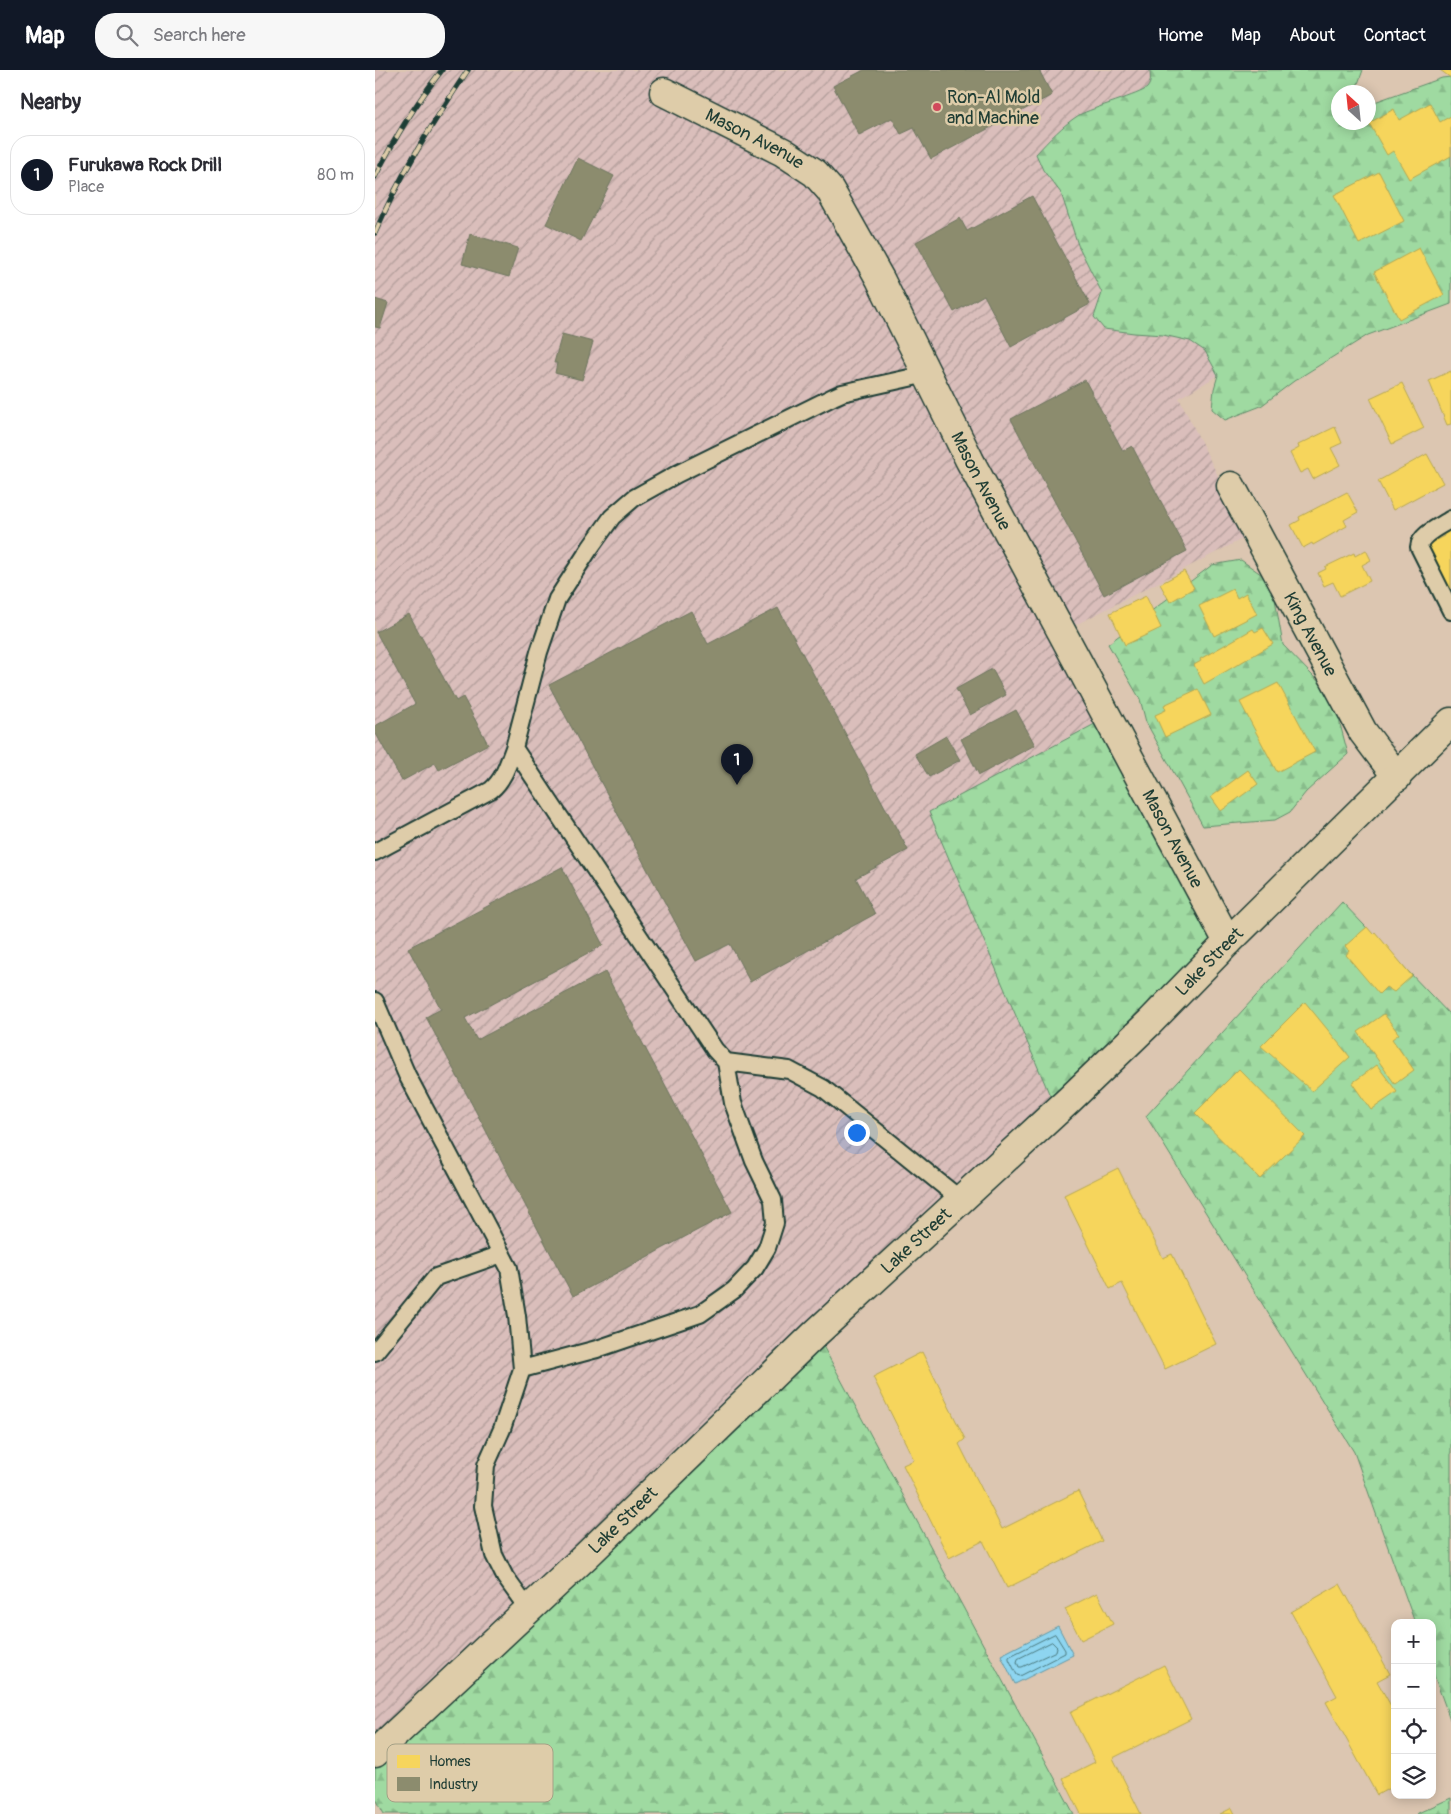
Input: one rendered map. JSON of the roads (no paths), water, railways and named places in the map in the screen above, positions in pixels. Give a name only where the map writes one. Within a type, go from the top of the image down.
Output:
[{"type":"street","name":"Mason Avenue","points":[[664,92],[783,152],[815,172],[830,190],[876,271],[970,461],[1228,942]]},
{"type":"street","name":"King Avenue","points":[[1231,486],[1363,732],[1397,777]]},
{"type":"street","name":"Lake Street","points":[[375,1753],[529,1609],[816,1333],[1121,1051],[1228,942],[1451,722]]},
{"type":"lane","points":[[375,852],[491,790],[498,784],[505,773],[514,748],[539,652],[557,599],[612,517],[634,498],[677,474],[833,397],[842,393],[927,374]]},
{"type":"lane","points":[[1451,519],[1423,537],[1419,542],[1419,547],[1451,611]]},
{"type":"lane","points":[[514,748],[715,1050],[726,1062],[733,1103],[754,1161],[773,1200],[775,1224],[767,1248],[755,1268],[734,1290],[700,1314],[597,1349],[522,1369]]},
{"type":"lane","points":[[375,1000],[407,1075],[509,1268],[522,1369],[502,1429],[486,1465],[483,1506],[494,1556],[505,1578],[529,1609]]},
{"type":"lane","points":[[726,1062],[789,1070],[823,1088],[961,1200]]},
{"type":"lane","points":[[375,1352],[436,1277],[502,1254]]},
{"type":"water","points":[[1058,1626],[1073,1655],[1015,1684],[1001,1655]]},
{"type":"railway","points":[[375,177],[406,122],[442,70]]},
{"type":"railway","points":[[375,233],[395,190],[418,149],[468,70]]},
{"type":"place","name":"Ron-Al Mold and Machine","points":[[937,107]]},
{"type":"place","name":"Furukawa Rock Drill","points":[[737,785]]}]
